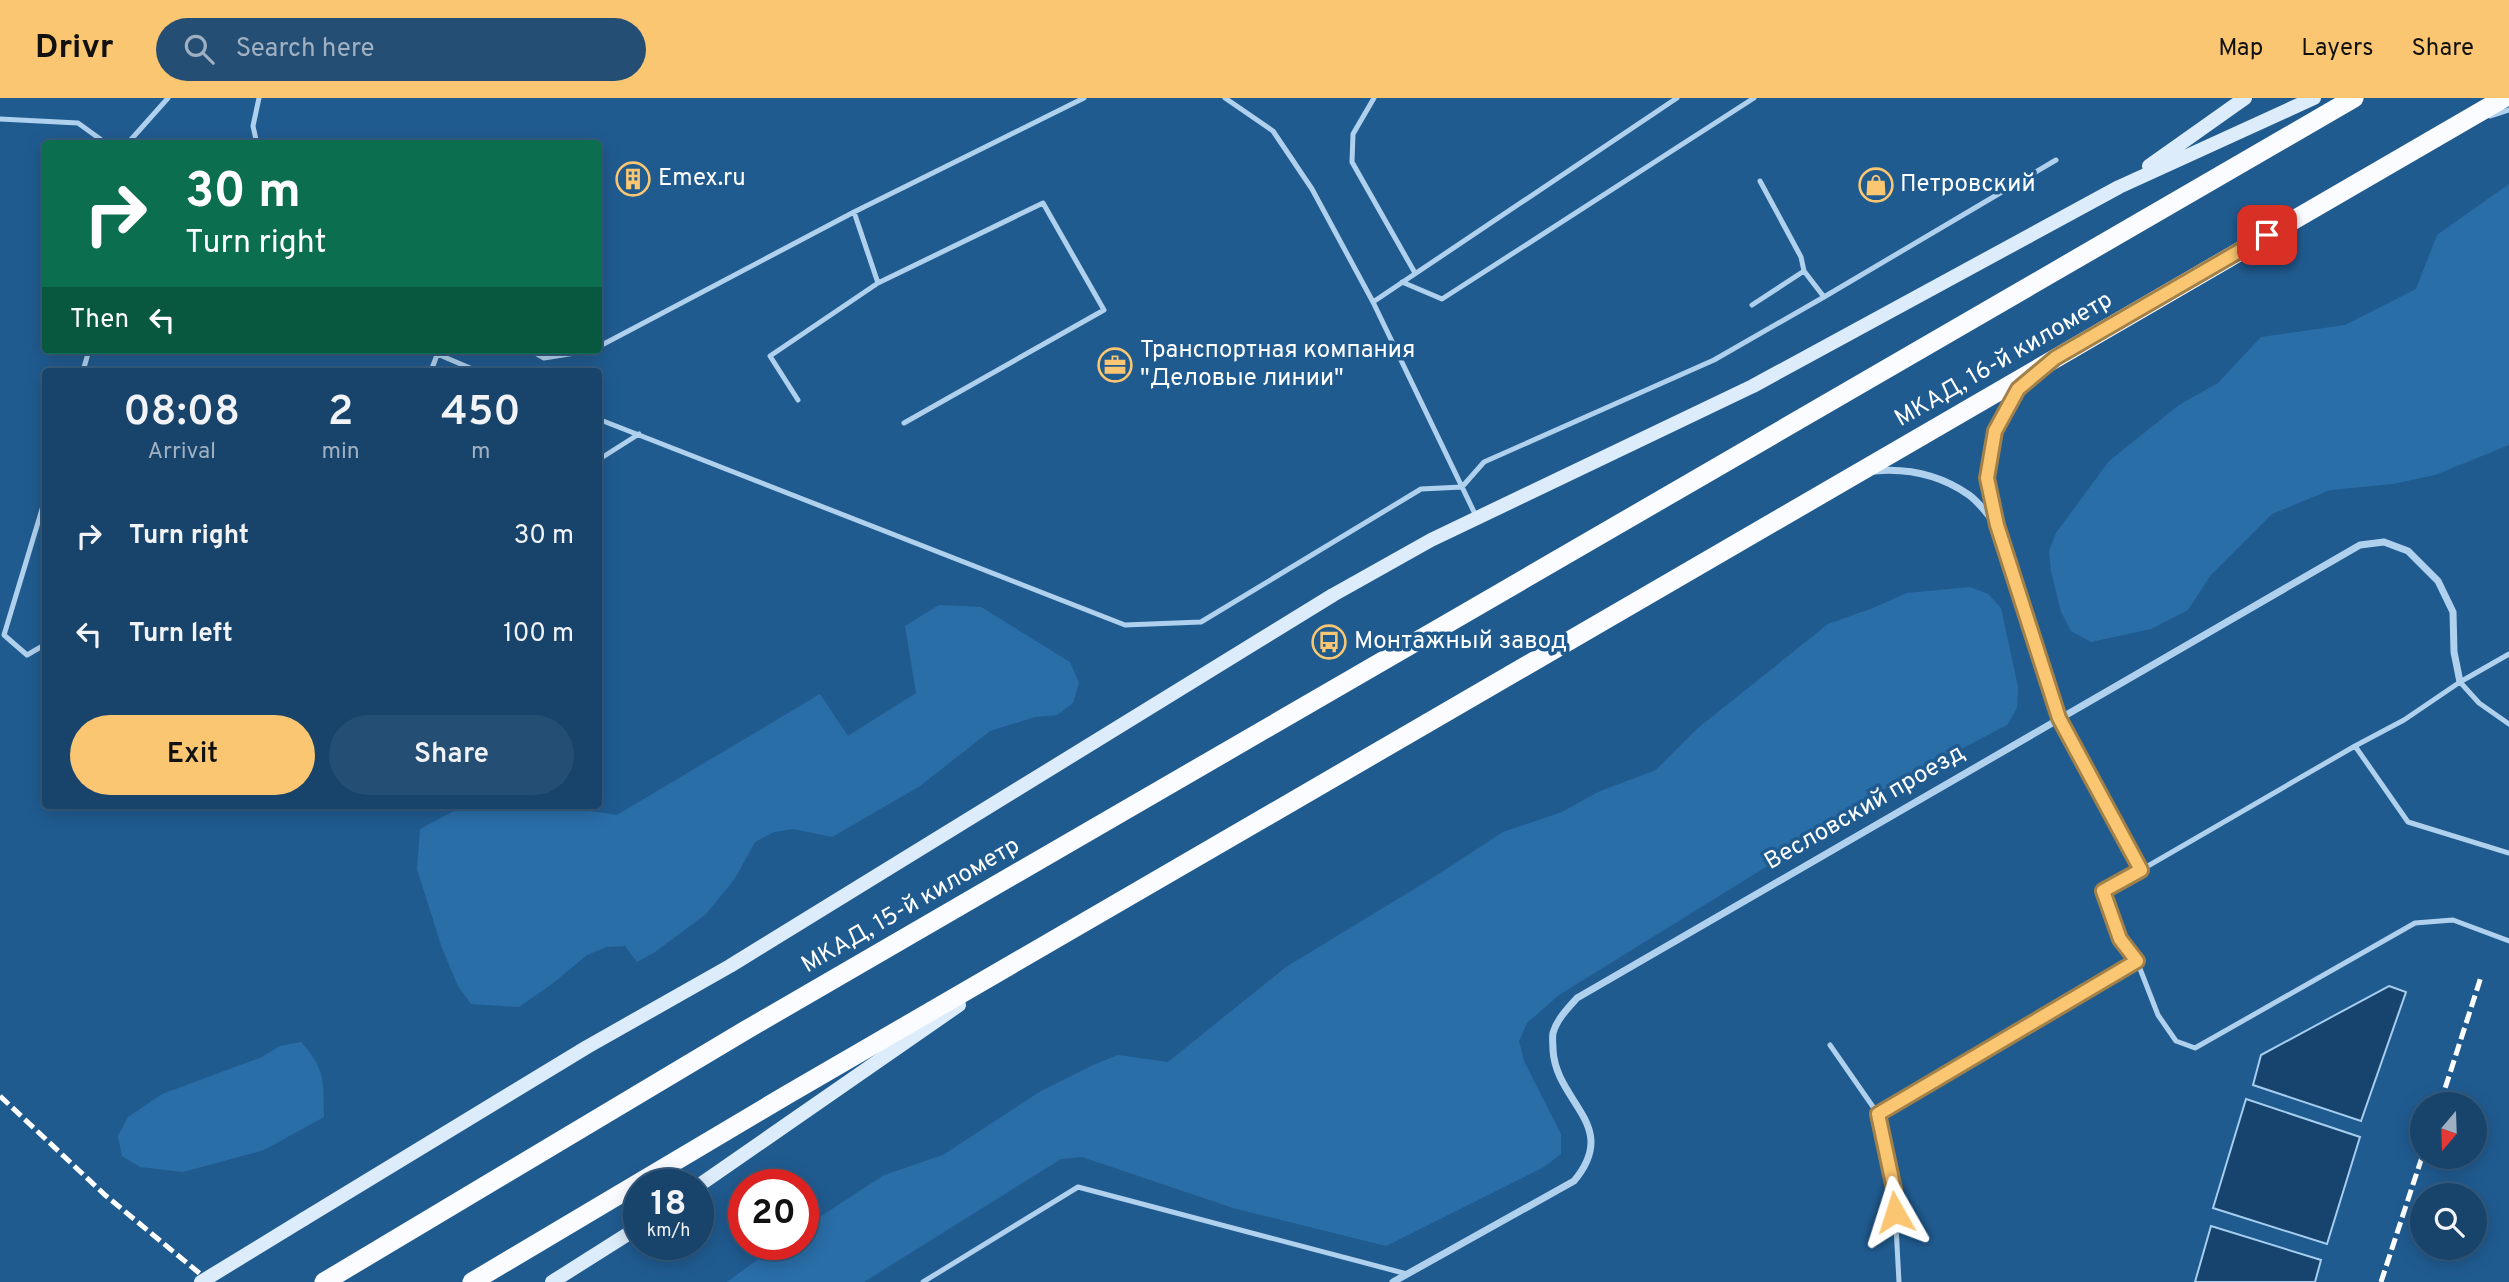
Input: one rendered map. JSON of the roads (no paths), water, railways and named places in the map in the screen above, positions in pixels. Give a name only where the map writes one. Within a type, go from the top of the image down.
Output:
[{"type":"highway","name":"МКАД, 16-й километр","points":[[1525,579],[2354,98]]},
{"type":"highway","name":"МКАД, 16-й километр","points":[[1040,948],[2504,98]]},
{"type":"highway","name":"МКАД, 15-й километр","points":[[324,1282],[746,1030],[1525,579]]},
{"type":"highway","points":[[472,1282],[1040,948]]},
{"type":"main road","points":[[2119,187],[2245,98]]},
{"type":"main road","points":[[201,1282],[587,1047],[730,966],[1333,595],[1430,540],[1753,386],[2119,187],[2314,98]]},
{"type":"main road","points":[[714,1175],[1040,948]]},
{"type":"main road","points":[[552,1282],[623,1237]]},
{"type":"street","points":[[2055,358],[2018,389],[1995,431],[1987,478],[1997,525],[2059,718],[2141,870]]},
{"type":"street","points":[[1860,472],[1899,469],[1937,477],[1970,496],[1997,525]]},
{"type":"street","name":"Весловский проезд","points":[[1393,1282],[1574,1181],[1584,1169],[1592,1150],[1591,1133],[1554,1062],[1553,1035],[1563,1014],[1577,998],[2360,545],[2384,542],[2409,551],[2438,581],[2452,612],[2454,652],[2460,682]]},
{"type":"lane","points":[[131,140],[168,98]]},
{"type":"lane","points":[[256,140],[253,126],[259,98]]},
{"type":"lane","points":[[602,346],[853,212],[1084,98]]},
{"type":"lane","points":[[1225,98],[1273,131],[1312,189],[1373,302],[1477,519]]},
{"type":"lane","points":[[1374,98],[1353,134],[1352,162],[1415,273]]},
{"type":"lane","points":[[1373,302],[1677,98]]},
{"type":"lane","points":[[1402,282],[1442,299],[1754,98]]},
{"type":"lane","points":[[2457,126],[2509,110]]},
{"type":"lane","points":[[0,119],[78,123],[101,140]]},
{"type":"lane","points":[[602,420],[1125,625],[1201,622],[1421,489],[1462,487],[1484,463],[1714,359],[1824,298],[2056,160]]},
{"type":"lane","points":[[1760,181],[1801,257],[1804,271],[1824,298]]},
{"type":"lane","points":[[798,400],[770,356],[878,283],[1043,203],[1104,310],[904,423]]},
{"type":"lane","points":[[853,212],[878,283]]},
{"type":"lane","points":[[1752,305],[1804,271]]},
{"type":"lane","points":[[537,354],[544,358],[569,354]]},
{"type":"lane","points":[[432,368],[437,355],[470,368]]},
{"type":"lane","points":[[602,457],[639,434]]},
{"type":"lane","points":[[42,509],[4,635],[27,655],[42,646]]},
{"type":"lane","points":[[2509,654],[2460,682],[2404,720],[2103,891],[2120,939],[2137,961],[2158,1015],[2176,1041],[2195,1048],[2415,923],[2453,919],[2509,941]]},
{"type":"lane","points":[[2460,682],[2479,703],[2509,724]]},
{"type":"lane","points":[[2355,746],[2408,822],[2509,853]]},
{"type":"lane","points":[[1878,1114],[2137,961]]},
{"type":"lane","points":[[1830,1045],[1878,1114],[1894,1189],[1899,1282]]},
{"type":"lane","points":[[922,1282],[1078,1187],[1407,1274]]},
{"type":"railway","points":[[2444,1092],[2481,977]]},
{"type":"railway","points":[[0,1096],[105,1195],[210,1282]]},
{"type":"railway","points":[[2381,1282],[2418,1169]]},
{"type":"place","name":"Emex.ru","points":[[633,179]]},
{"type":"place","name":"Петровский","points":[[1876,185]]},
{"type":"place","name":"Транспортная компания \"Деловые линии\"","points":[[1115,365]]},
{"type":"place","name":"Монтажный завод","points":[[1329,642]]}]
